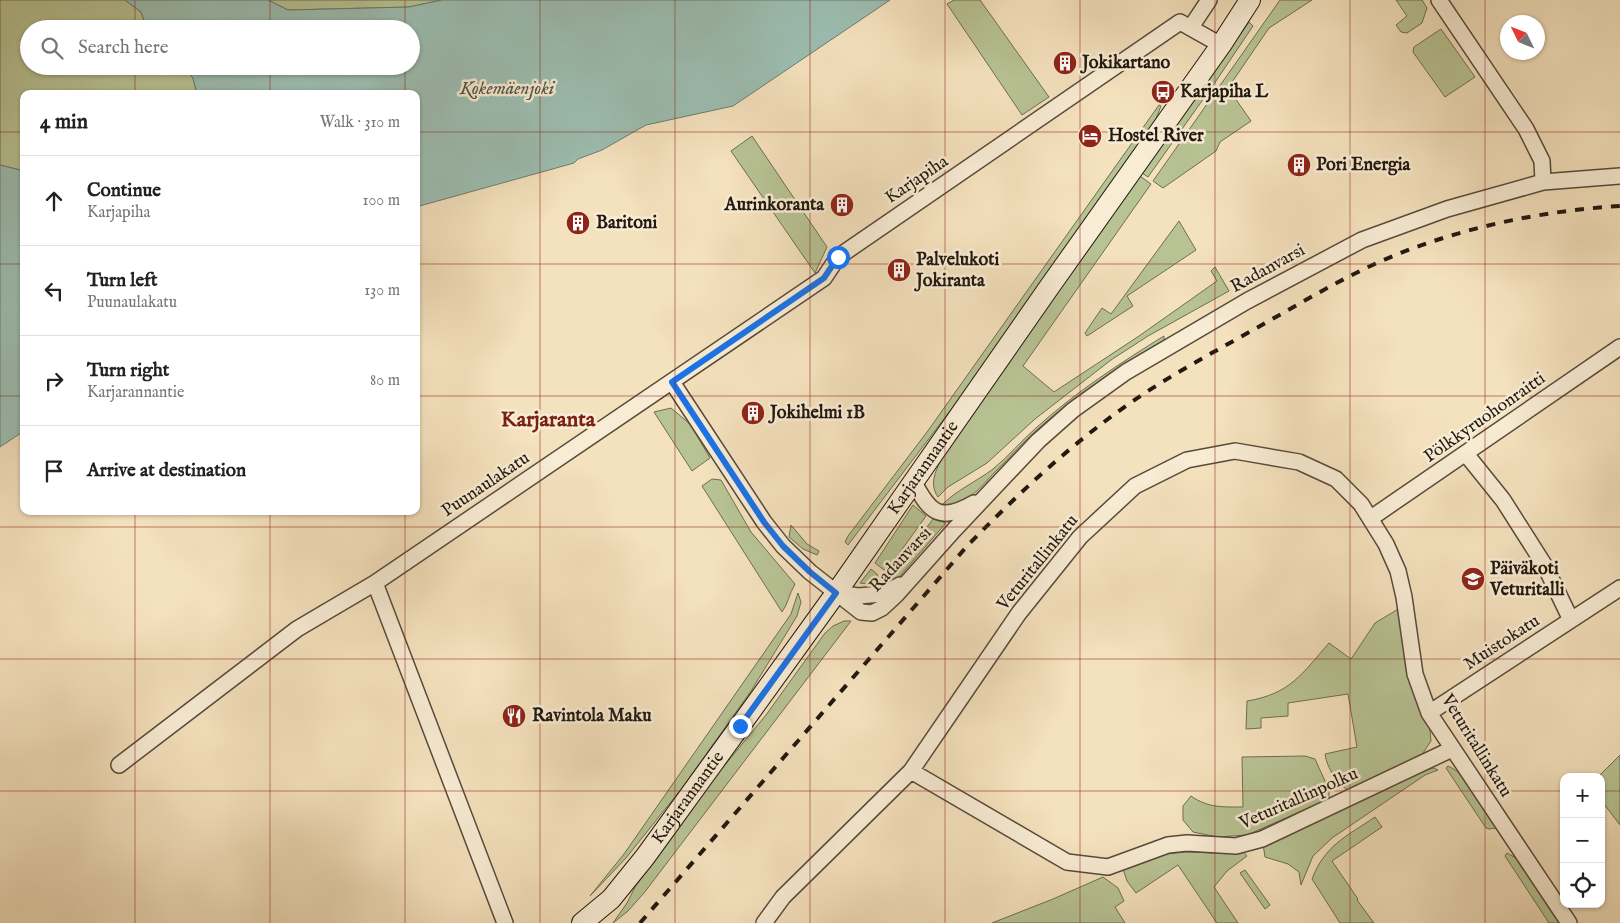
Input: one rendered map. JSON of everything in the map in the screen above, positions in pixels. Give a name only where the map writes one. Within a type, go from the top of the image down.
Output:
[{"type":"main road","name":"Karjarannantie","points":[[582,923],[611,899],[645,857],[836,593],[1221,45],[1250,0]]},
{"type":"street","points":[[1209,0],[1191,28],[1221,45]]},
{"type":"street","points":[[1439,0],[1526,129],[1542,161],[1543,182]]},
{"type":"street","name":"Karjapiha","points":[[672,382],[824,278],[838,257],[1180,22],[1191,28]]},
{"type":"street","name":"Radanvarsi","points":[[836,593],[860,612],[872,613],[882,608],[1038,441],[1081,405],[1126,372],[1248,301],[1362,240],[1446,208],[1543,182],[1620,176]]},
{"type":"street","name":"Pölkkyruohonraitti","points":[[1371,518],[1620,347]]},
{"type":"street","points":[[672,382],[764,522],[783,546],[810,572],[836,593]]},
{"type":"street","name":"Puunaulakatu","points":[[119,765],[296,629],[375,583],[672,382]]},
{"type":"street","name":"Veturitallinkatu","points":[[764,923],[783,897],[910,771],[1019,613],[1080,537],[1135,486],[1187,460],[1235,451],[1299,462],[1336,479],[1361,504],[1371,518],[1386,544],[1398,571],[1404,597],[1415,674],[1430,713],[1452,749],[1569,923]]},
{"type":"street","points":[[1466,454],[1503,500],[1545,566],[1571,620]]},
{"type":"street","name":"Radanvarsi","points":[[914,482],[922,499],[934,512],[952,514],[984,497]]},
{"type":"street","points":[[375,583],[505,923]]},
{"type":"street","name":"Muistokatu","points":[[1430,713],[1620,588]]},
{"type":"street","name":"Veturitallinpolku","points":[[910,771],[1067,862],[1108,867],[1168,845],[1187,843],[1236,846],[1262,839],[1452,749]]},
{"type":"green space","points":[[0,0],[125,0],[141,12],[144,20],[20,20],[20,75],[190,75],[193,78],[196,90],[20,90],[20,170],[0,165]]},
{"type":"green space","points":[[268,0],[442,0],[409,7],[288,10]]},
{"type":"green space","points":[[954,0],[980,0],[1049,97],[1022,115],[947,4]]},
{"type":"green space","points":[[1280,0],[1312,0],[1269,28],[1228,88],[1251,121],[1220,142],[1216,151],[1163,188],[1153,181]]},
{"type":"green space","points":[[1396,0],[1422,0],[1427,8],[1422,23],[1407,33],[1401,32],[1396,25],[1407,16]]},
{"type":"green space","points":[[1249,22],[1253,26],[1148,177],[1142,173]]},
{"type":"green space","points":[[1441,29],[1475,77],[1445,97],[1413,52],[1414,47]]},
{"type":"green space","points":[[1159,105],[1161,106],[1152,129],[969,386],[848,545],[845,542],[848,536],[927,432]]},
{"type":"green space","points":[[752,136],[827,247],[815,273],[731,151]]},
{"type":"green space","points":[[1140,176],[1151,184],[1023,366],[1054,392],[1139,336],[1217,281],[1211,271],[1215,267],[1229,291],[1148,336],[1111,360],[1035,419],[987,463],[948,487],[938,497],[935,492],[934,481],[943,455]]},
{"type":"green space","points":[[1179,221],[1196,250],[1127,296],[1133,306],[1087,336],[1085,333],[1102,308],[1111,314]]},
{"type":"green space","points":[[1164,336],[1164,340],[1099,381],[1053,416],[1028,438],[972,495],[958,503],[941,506],[953,495],[993,469],[1031,432],[1067,402],[1115,367]]},
{"type":"green space","points":[[671,408],[690,424],[710,458],[692,471],[654,412]]},
{"type":"green space","points":[[712,479],[721,480],[751,532],[795,584],[782,612],[702,486]]},
{"type":"green space","points":[[913,505],[926,516],[888,569],[884,570],[875,563]]},
{"type":"green space","points":[[933,519],[946,523],[899,577],[884,585]]},
{"type":"green space","points":[[791,525],[807,544],[819,551],[817,555],[803,549],[789,537]]},
{"type":"green space","points":[[871,569],[877,574],[879,580],[875,585],[860,583]]},
{"type":"green space","points":[[798,593],[801,602],[797,616],[751,691],[682,788],[626,858],[590,896],[624,854],[791,614]]},
{"type":"green space","points":[[1400,608],[1429,721],[1431,741],[1421,756],[1347,790],[1333,774],[1325,754],[1357,747],[1348,694],[1288,703],[1288,716],[1261,718],[1261,728],[1246,729],[1247,701],[1262,698],[1285,688],[1303,673],[1329,643],[1351,659],[1375,623]]},
{"type":"green space","points":[[844,621],[851,621],[644,893],[628,911],[613,923],[627,903],[635,887],[715,777],[766,715],[825,633],[833,626]]},
{"type":"green space","points":[[1620,755],[1620,825],[1605,805],[1605,773],[1602,773]]},
{"type":"green space","points":[[1305,756],[1315,759],[1329,790],[1329,799],[1247,835],[1217,837],[1193,832],[1183,820],[1183,806],[1191,796],[1210,805],[1243,807],[1242,757]]},
{"type":"green space","points":[[1448,766],[1462,776],[1469,784],[1496,828],[1486,828],[1446,768]]},
{"type":"green space","points":[[1434,768],[1438,770],[1425,775],[1332,838],[1313,856],[1301,885],[1299,872],[1288,864],[1265,857],[1263,844],[1424,770]]},
{"type":"green space","points":[[1375,817],[1382,827],[1332,861],[1374,923],[1340,923],[1312,879],[1317,867],[1330,849]]},
{"type":"green space","points":[[1242,850],[1247,856],[1227,871],[1214,887],[1238,923],[1217,923],[1178,865],[1136,893],[1127,881],[1123,869],[1156,855]]},
{"type":"green space","points":[[1507,853],[1516,858],[1559,923],[1549,923],[1505,856]]},
{"type":"green space","points":[[1245,870],[1270,905],[1265,909],[1240,873]]},
{"type":"green space","points":[[1103,877],[1118,888],[1124,901],[1115,907],[1125,923],[992,923],[1053,899]]},
{"type":"water","name":"Kokemäenjoki","points":[[125,0],[268,0],[288,10],[409,7],[442,0],[890,0],[733,106],[646,125],[602,150],[578,159],[574,163],[420,206],[420,90],[196,90],[190,75],[420,75],[420,20],[144,20],[141,12]]},
{"type":"water","points":[[0,165],[20,170],[20,434],[0,447]]},
{"type":"railway","points":[[640,923],[968,545],[1047,469],[1110,417],[1147,391],[1192,364],[1331,286],[1408,250],[1497,223],[1558,212],[1620,206]]},
{"type":"place","name":"Jokikartano","points":[[1065,63]]},
{"type":"place","name":"Karjapiha L","points":[[1163,92]]},
{"type":"place","name":"Hostel River","points":[[1090,136]]},
{"type":"place","name":"Pori Energia","points":[[1299,165]]},
{"type":"place","name":"Aurinkoranta","points":[[842,205]]},
{"type":"place","name":"Baritoni","points":[[578,223]]},
{"type":"place","name":"Palvelukoti Jokiranta","points":[[899,270]]},
{"type":"place","name":"Jokihelmi 1B","points":[[753,413]]},
{"type":"place","name":"Päiväkoti Veturitalli","points":[[1473,579]]},
{"type":"place","name":"Ravintola Maku","points":[[514,716]]},
{"type":"district","name":"Karjaranta","points":[[548,420]]},
{"type":"route","points":[[740,726],[836,593],[797,560],[764,522],[672,382],[824,278],[838,257]]}]
